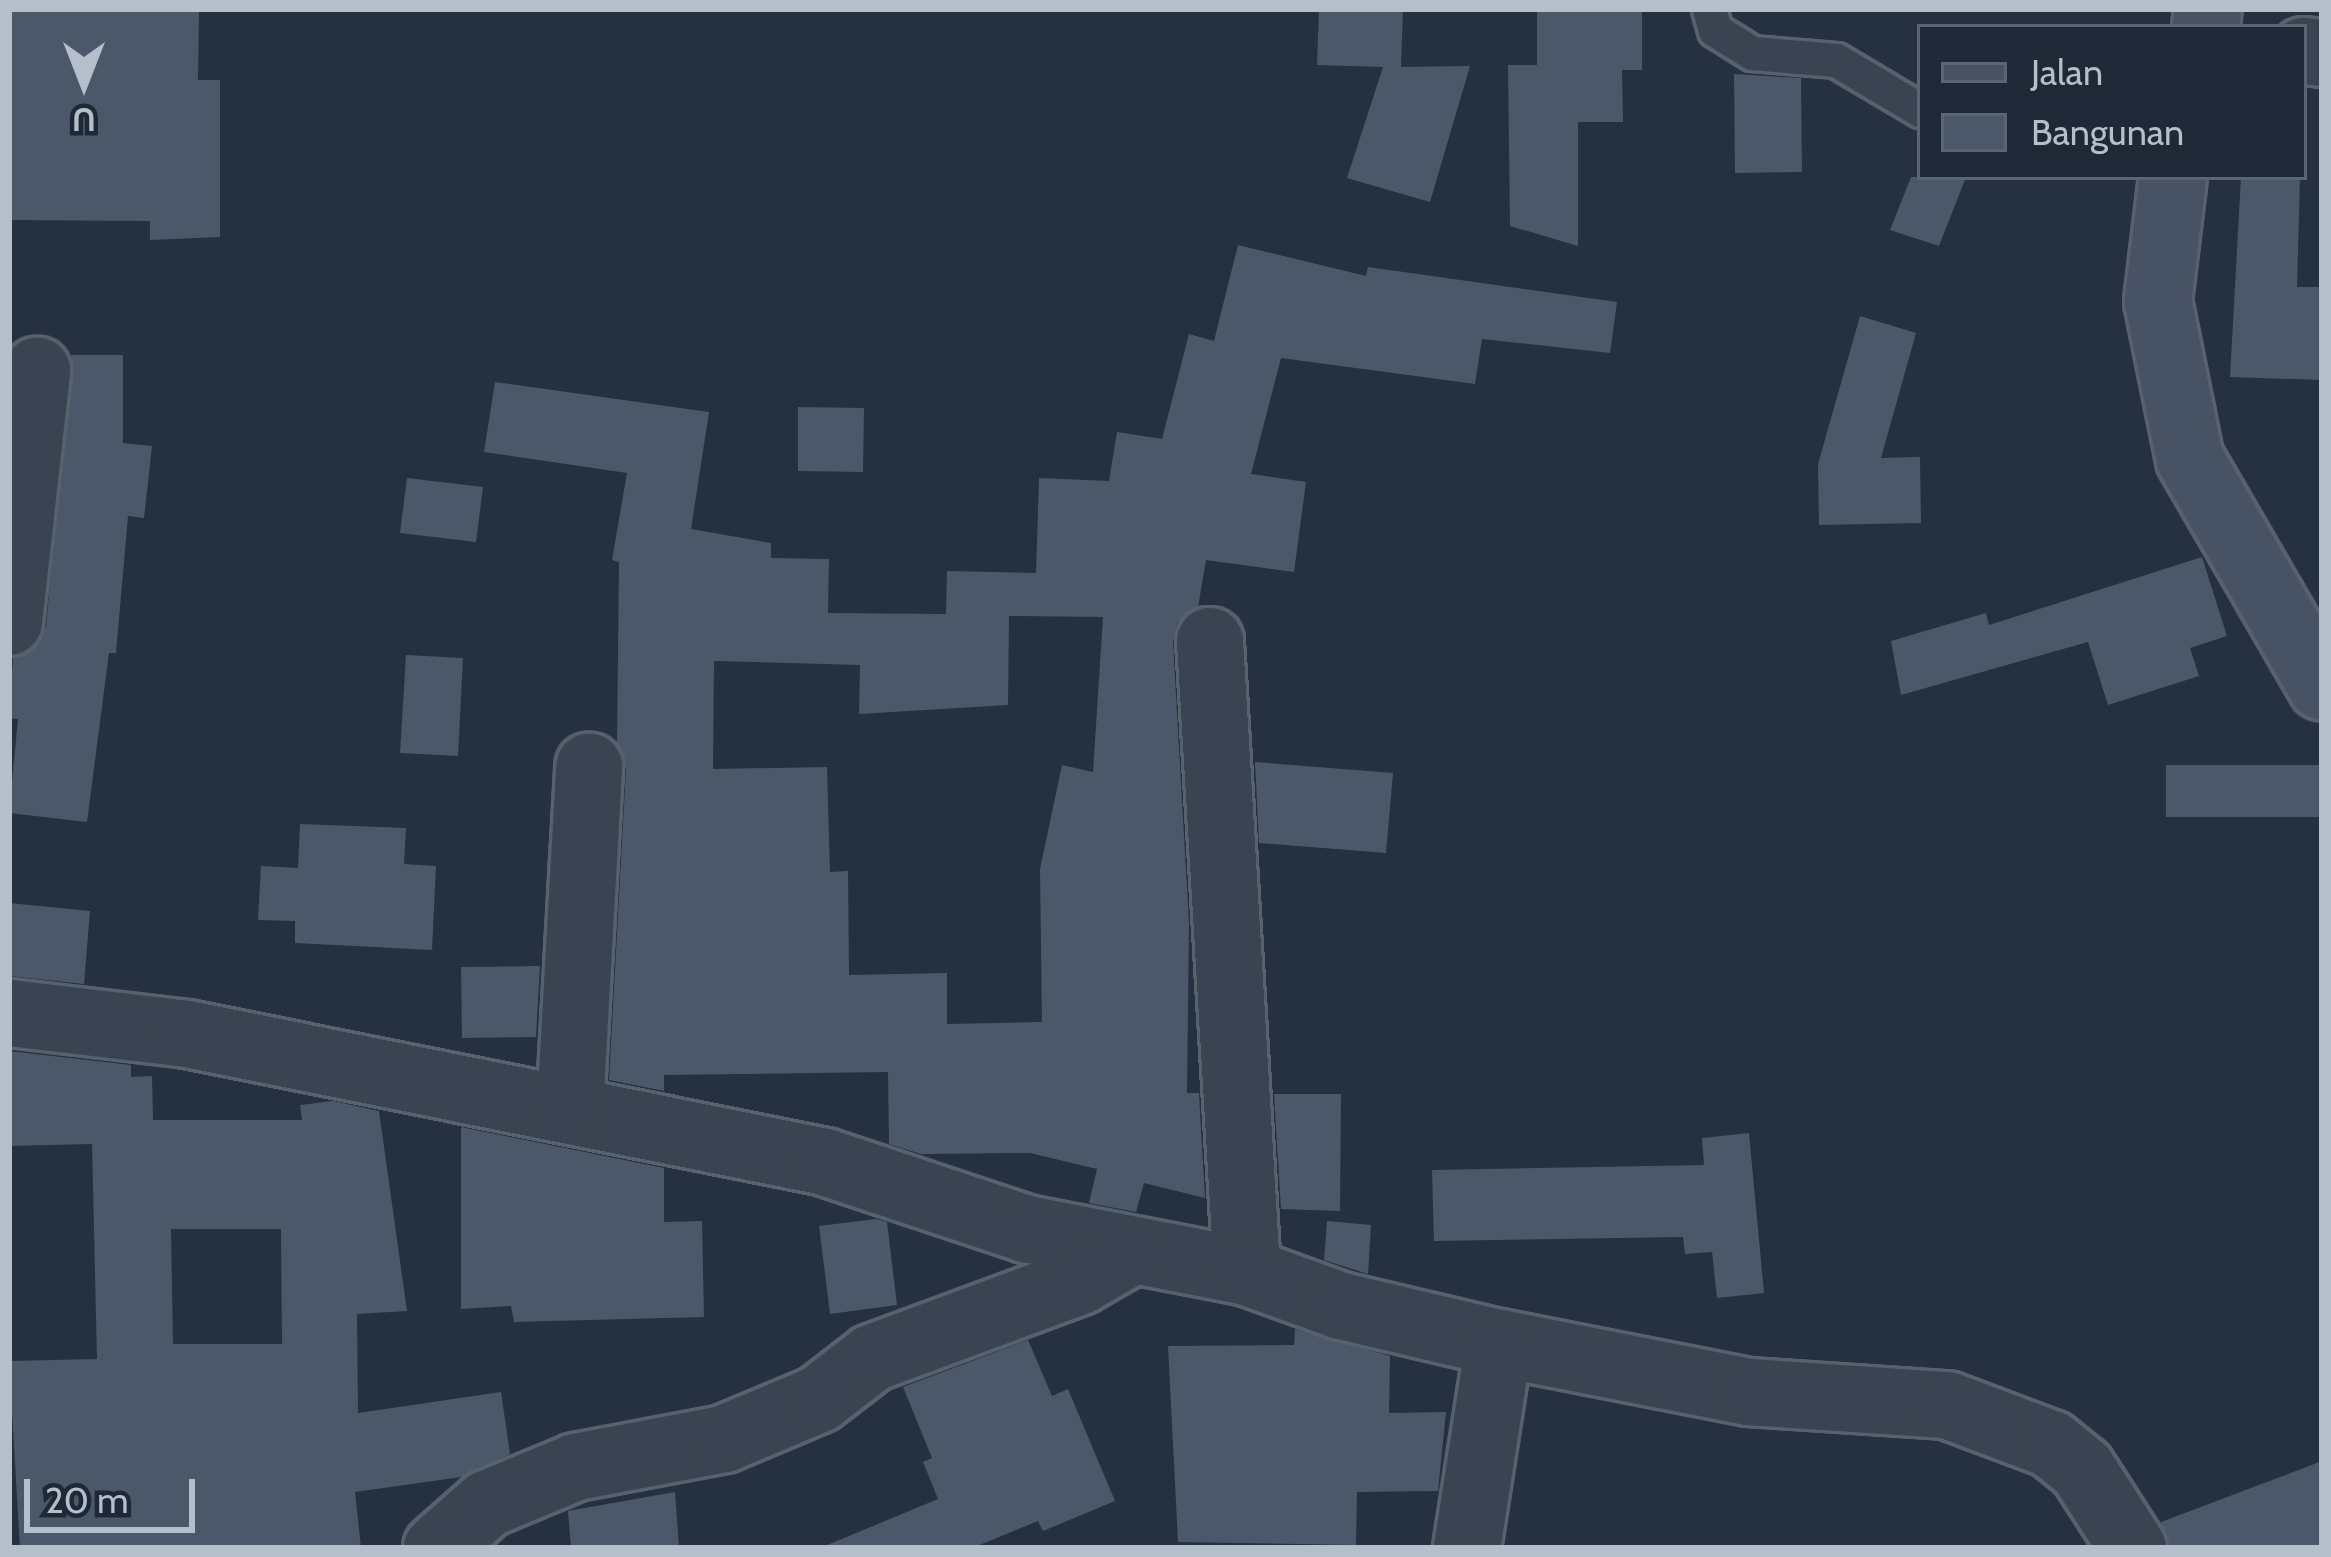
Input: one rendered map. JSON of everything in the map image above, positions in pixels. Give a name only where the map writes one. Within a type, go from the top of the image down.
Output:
[{"type":"street","points":[[2174,180],[2158,301],[2190,459],[2322,687]]},
{"type":"street","points":[[9,622],[37,371]]},
{"type":"street","points":[[1210,641],[1247,1272]]},
{"type":"street","points":[[570,1109],[589,767]]},
{"type":"street","points":[[9,1013],[187,1034],[825,1162],[1026,1228],[1247,1272],[1342,1306],[1499,1343],[1749,1392],[1947,1406],[2018,1426],[2082,1469],[2133,1548]]},
{"type":"street","points":[[436,1548],[487,1504],[576,1467],[724,1439],[819,1399],[872,1358],[1080,1281],[1130,1252]]},
{"type":"street","points":[[1467,1548],[1499,1343]]},
{"type":"lane","points":[[1709,9],[1715,30],[1752,53],[1836,60],[1917,108]]},
{"type":"building","points":[[9,9],[199,9],[198,80],[220,80],[220,237],[150,240],[150,221],[9,220]]},
{"type":"building","points":[[1319,9],[1403,9],[1401,67],[1470,66],[1430,202],[1347,178],[1383,67],[1317,65]]},
{"type":"building","points":[[1537,9],[1642,9],[1642,70],[1622,70],[1623,122],[1578,122],[1578,246],[1510,226],[1508,65],[1537,65]]},
{"type":"building","points":[[1734,74],[1801,78],[1802,172],[1735,173]]},
{"type":"building","points":[[1911,177],[1965,180],[1939,246],[1890,230]]},
{"type":"building","points":[[2241,180],[2300,180],[2297,287],[2322,287],[2322,380],[2230,377]]},
{"type":"building","points":[[1238,245],[1366,276],[1368,267],[1617,302],[1610,353],[1482,339],[1475,384],[1281,358],[1251,474],[1306,482],[1294,572],[1206,560],[1198,607],[1177,623],[1173,642],[1189,923],[1187,1093],[1199,1093],[1205,1198],[1144,1183],[1136,1212],[1089,1203],[1097,1169],[1030,1153],[921,1154],[889,1144],[888,1072],[664,1075],[664,1091],[609,1080],[626,769],[617,744],[619,562],[612,560],[627,473],[484,452],[495,382],[709,412],[691,529],[771,543],[771,558],[829,559],[828,613],[946,614],[947,571],[1036,573],[1039,478],[1109,481],[1117,432],[1162,439],[1189,334],[1214,341]],"holes":[[[1009,616],[1103,617],[1093,772],[1062,765],[1040,869],[1042,1022],[947,1024],[947,973],[849,975],[848,871],[830,872],[827,767],[713,769],[714,661],[860,665],[859,714],[1008,705]]]},
{"type":"building","points":[[1860,316],[1916,333],[1881,458],[1920,457],[1921,523],[1819,525],[1818,464]]},
{"type":"building","points":[[71,355],[123,355],[123,443],[152,446],[144,518],[128,516],[116,653],[109,653],[87,822],[9,813],[18,719],[9,718],[13,658],[38,645],[46,626]]},
{"type":"building","points":[[798,407],[864,408],[863,472],[798,471]]},
{"type":"building","points":[[407,478],[483,487],[476,542],[400,533]]},
{"type":"building","points":[[2202,557],[2227,636],[2190,648],[2199,676],[2108,705],[2088,642],[1901,695],[1891,641],[1986,613],[1989,625]]},
{"type":"building","points":[[406,655],[463,658],[458,756],[400,753]]},
{"type":"building","points":[[1255,762],[1393,773],[1386,853],[1259,843]]},
{"type":"building","points":[[2166,765],[2322,765],[2322,817],[2166,817]]},
{"type":"building","points":[[300,824],[406,828],[404,864],[436,866],[432,950],[295,943],[295,921],[258,920],[261,866],[298,868]]},
{"type":"building","points":[[9,903],[90,911],[84,984],[9,976]]},
{"type":"building","points":[[540,966],[536,1037],[462,1038],[461,967]]},
{"type":"building","points":[[9,1051],[131,1065],[131,1077],[152,1076],[153,1120],[302,1120],[300,1105],[333,1101],[379,1111],[407,1311],[357,1314],[358,1413],[501,1392],[510,1454],[461,1477],[355,1492],[361,1548],[20,1548],[9,1361],[97,1359],[92,1144],[9,1146]],"holes":[[[171,1229],[281,1229],[282,1344],[173,1344]]]},
{"type":"building","points":[[1274,1094],[1341,1094],[1340,1211],[1281,1209]]},
{"type":"building","points":[[461,1127],[664,1168],[664,1222],[702,1221],[704,1317],[514,1322],[511,1306],[461,1309]]},
{"type":"building","points":[[1749,1133],[1764,1293],[1717,1298],[1712,1252],[1685,1254],[1683,1237],[1434,1241],[1432,1170],[1704,1165],[1702,1138]]},
{"type":"building","points":[[876,1219],[887,1222],[897,1305],[830,1314],[819,1226]]},
{"type":"building","points":[[1327,1221],[1371,1225],[1368,1274],[1324,1260]]},
{"type":"building","points":[[1295,1329],[1390,1356],[1389,1413],[1446,1412],[1438,1491],[1357,1492],[1356,1545],[1178,1542],[1168,1346],[1294,1345]]},
{"type":"building","points":[[1028,1340],[1052,1396],[1068,1389],[1115,1501],[1043,1531],[1038,1521],[972,1548],[820,1548],[938,1499],[923,1462],[932,1458],[903,1387]]},
{"type":"building","points":[[2322,1461],[2322,1548],[2170,1548],[2161,1522]]},
{"type":"building","points":[[675,1492],[679,1548],[571,1548],[568,1511]]}]
